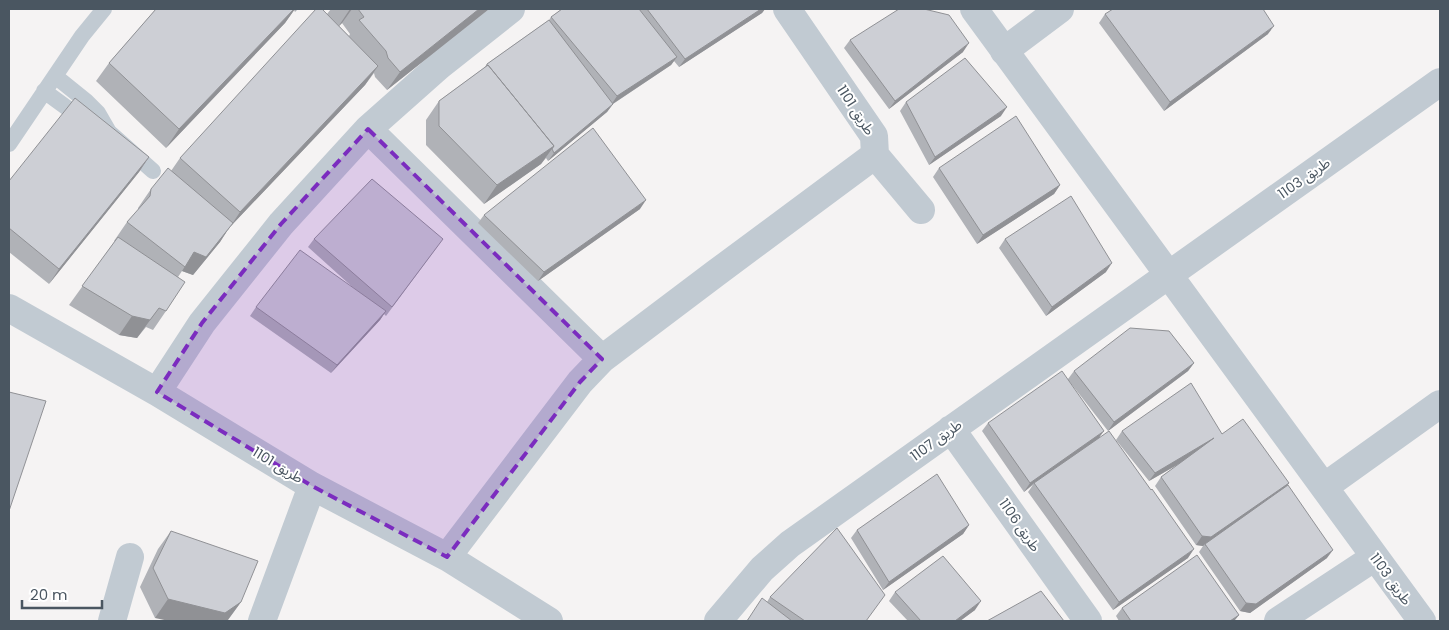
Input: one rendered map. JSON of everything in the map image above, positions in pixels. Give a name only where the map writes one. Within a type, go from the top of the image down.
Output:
[{"type":"street","points":[[157,392],[202,323],[281,224],[368,129],[439,66],[511,9]]},
{"type":"street","name":"طريق 1103","points":[[974,9],[1422,621]]},
{"type":"street","points":[[1004,51],[1060,9]]},
{"type":"street","name":"طريق 1101","points":[[798,13],[874,136],[875,156]]},
{"type":"street","name":"طريق 1103","points":[[1168,274],[1440,82]]},
{"type":"street","points":[[368,129],[602,359]]},
{"type":"street","points":[[447,556],[580,382],[602,359],[875,156],[921,210]]},
{"type":"street","name":"طريق 1107","points":[[718,621],[762,570],[790,544],[1168,274]]},
{"type":"street","name":"طريق 1101","points":[[9,308],[157,392],[312,486],[447,556],[549,621]]},
{"type":"street","points":[[1324,488],[1440,404]]},
{"type":"street","name":"طريق 1106","points":[[952,429],[1088,621]]},
{"type":"street","points":[[262,621],[312,486]]},
{"type":"street","points":[[112,621],[130,557]]},
{"type":"street","points":[[1278,621],[1375,557]]},
{"type":"lane","points":[[9,144],[82,36],[104,9]]},
{"type":"lane","points":[[55,76],[98,113],[109,132]]},
{"type":"lane","points":[[44,91],[90,124],[109,132],[154,171]]},
{"type":"highlighted area","points":[[368,129],[602,359],[580,382],[447,557],[312,486],[157,392],[202,323],[281,224]]},
{"type":"building","points":[[156,9],[294,9],[179,129],[109,63]]},
{"type":"building","points":[[316,9],[322,9],[378,66],[240,212],[180,158]]},
{"type":"building","points":[[358,9],[479,9],[400,72],[388,58],[386,51],[359,20],[364,17]]},
{"type":"building","points":[[562,9],[639,9],[677,57],[617,96],[551,17]]},
{"type":"building","points":[[647,9],[761,9],[685,59]]},
{"type":"building","points":[[899,9],[924,9],[949,15],[969,43],[895,101],[850,40]]},
{"type":"building","points":[[1113,9],[1263,9],[1274,26],[1170,102],[1105,14]]},
{"type":"building","points":[[549,20],[613,104],[554,153],[552,149],[554,146],[487,66],[487,64]]},
{"type":"building","points":[[965,58],[1007,107],[935,157],[906,102]]},
{"type":"building","points":[[488,65],[554,146],[497,185],[439,126],[439,101]]},
{"type":"building","points":[[75,98],[149,157],[59,269],[9,228],[9,181]]},
{"type":"building","points":[[1016,116],[1060,185],[983,235],[939,168]]},
{"type":"building","points":[[593,128],[646,200],[544,272],[484,215]]},
{"type":"building","points":[[168,168],[233,223],[206,257],[194,252],[185,267],[127,222],[150,196],[151,189]]},
{"type":"building","points":[[372,179],[443,239],[392,307],[314,239]]},
{"type":"building","points":[[1071,196],[1112,263],[1052,307],[1005,239]]},
{"type":"building","points":[[118,237],[185,282],[166,311],[159,308],[150,320],[132,316],[82,286]]},
{"type":"building","points":[[300,250],[386,311],[337,365],[256,307]]},
{"type":"building","points":[[1130,328],[1169,331],[1194,363],[1114,422],[1074,371]]},
{"type":"building","points":[[1062,371],[1104,431],[1030,483],[988,423]]},
{"type":"building","points":[[1191,383],[1222,434],[1243,419],[1289,483],[1211,537],[1202,536],[1161,477],[1214,438],[1155,473],[1122,431]]},
{"type":"building","points":[[9,392],[46,401],[9,511]]},
{"type":"building","points":[[1109,431],[1194,549],[1119,602],[1034,483]]},
{"type":"building","points":[[937,474],[969,525],[889,582],[857,530]]},
{"type":"building","points":[[1288,485],[1333,550],[1256,604],[1246,603],[1205,544]]},
{"type":"building","points":[[837,528],[885,595],[866,621],[805,621],[770,597]]},
{"type":"building","points":[[171,531],[258,561],[241,602],[225,613],[168,599],[153,568]]},
{"type":"building","points":[[1197,555],[1239,615],[1230,621],[1131,621],[1122,608]]},
{"type":"building","points":[[943,556],[981,601],[955,621],[921,621],[895,592]]},
{"type":"building","points":[[1041,591],[1064,621],[987,621]]},
{"type":"building","points":[[762,598],[792,621],[747,621]]}]
